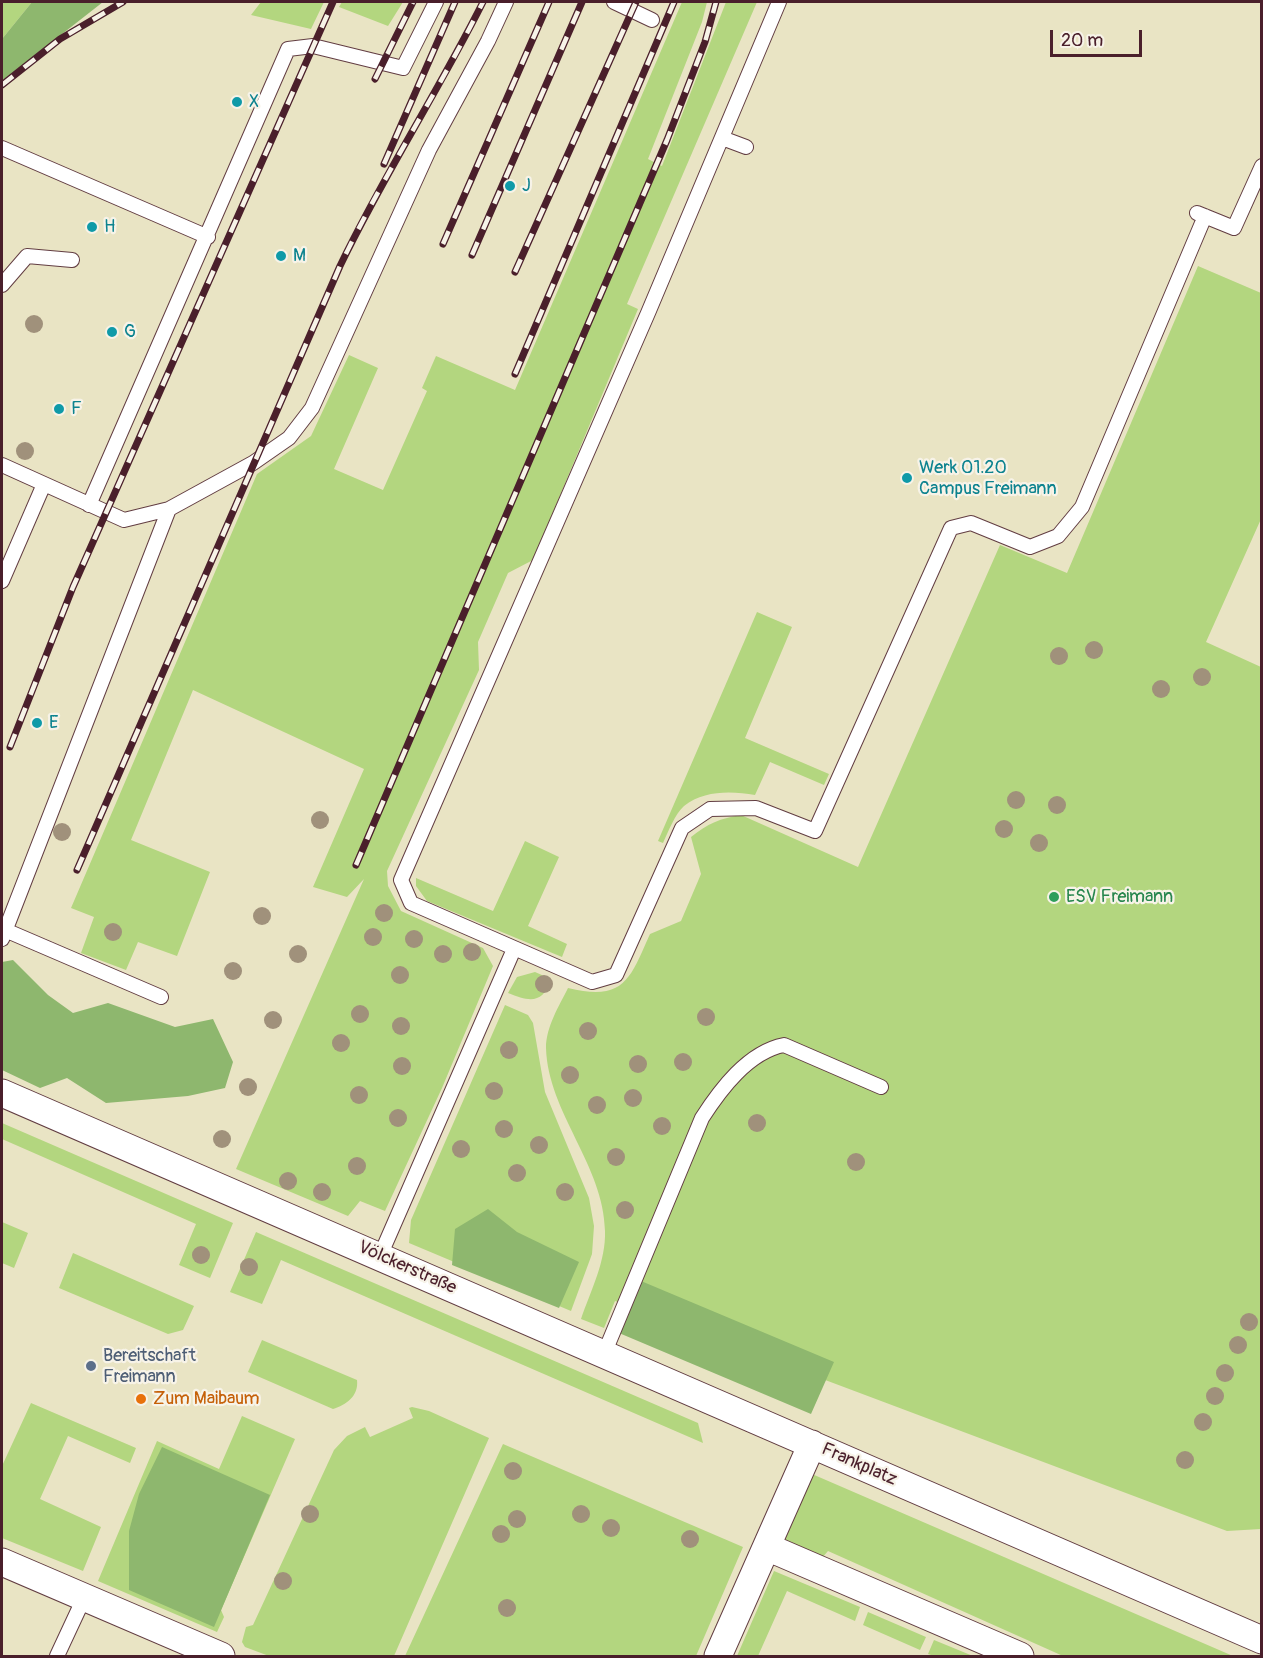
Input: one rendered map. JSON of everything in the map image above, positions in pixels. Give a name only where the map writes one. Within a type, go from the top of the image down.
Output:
[{"type":"street","name":"Völckerstraße","points":[[2,1093],[812,1444]]},
{"type":"street","name":"Frankplatz","points":[[718,1656],[812,1444],[1262,1640]]},
{"type":"street","points":[[767,1547],[1020,1656]]},
{"type":"street","points":[[2,1562],[221,1656]]},
{"type":"lane","points":[[89,505],[208,237],[288,49],[313,46],[403,68],[436,2]]},
{"type":"lane","points":[[2,465],[124,520],[169,509],[253,463],[289,438],[312,408],[429,150],[488,41],[506,2]]},
{"type":"lane","points":[[614,2],[652,20]]},
{"type":"lane","points":[[779,2],[401,880],[411,903],[592,982],[616,975],[682,828],[710,809],[756,808],[815,831],[951,528],[971,523],[1030,547],[1058,536],[1082,507],[1201,215],[1234,228],[1262,166]]},
{"type":"lane","points":[[722,138],[746,147]]},
{"type":"lane","points":[[2,148],[208,237]]},
{"type":"lane","points":[[2,285],[27,256],[72,260]]},
{"type":"lane","points":[[2,581],[44,484]]},
{"type":"lane","points":[[161,997],[3,935],[169,509]]},
{"type":"lane","points":[[381,1256],[514,949]]},
{"type":"lane","points":[[604,1354],[702,1118],[718,1091],[764,1053],[784,1045],[881,1087]]},
{"type":"lane","points":[[57,1656],[84,1598]]},
{"type":"green space","points":[[2,2],[32,2],[2,39]]},
{"type":"green space","points":[[32,2],[103,2],[2,81],[2,39]]},
{"type":"green space","points":[[261,2],[324,2],[311,29],[251,15]]},
{"type":"green space","points":[[342,2],[403,2],[388,26],[339,7]]},
{"type":"green space","points":[[682,2],[707,2],[702,22],[648,159],[662,166],[726,2],[757,2],[627,304],[638,309],[533,560],[508,573],[478,642],[479,670],[387,871],[388,886],[401,911],[483,948],[493,966],[442,1088],[385,1211],[360,1201],[348,1216],[236,1169],[364,879],[347,897],[313,887],[364,769],[193,690],[131,840],[210,872],[177,956],[138,942],[126,970],[81,953],[94,917],[71,908],[257,474],[311,436],[349,355],[378,368],[334,469],[383,490],[427,391],[422,388],[436,356],[515,390]]},
{"type":"green space","name":"ESV Freimann","points":[[1198,266],[1261,293],[1261,519],[1206,642],[1261,667],[1261,1529],[1227,1531],[615,1301],[604,1328],[581,1319],[603,1253],[605,1231],[602,1207],[596,1184],[556,1095],[549,1072],[546,1048],[551,1025],[568,988],[587,992],[613,989],[630,975],[650,934],[681,921],[701,874],[691,837],[703,828],[741,815],[858,867],[1000,545],[1067,573]]},
{"type":"green space","points":[[757,612],[792,627],[745,738],[829,774],[824,785],[770,762],[755,795],[718,793],[700,797],[684,806],[672,823],[663,843],[658,841]]},
{"type":"green space","points":[[525,841],[559,857],[528,926],[567,944],[562,957],[427,901],[416,886],[416,878],[493,911]]},
{"type":"green space","points":[[13,960],[48,995],[73,1013],[108,1003],[175,1027],[213,1019],[233,1062],[225,1088],[188,1096],[106,1103],[67,1078],[40,1088],[2,1070],[2,962]]},
{"type":"green space","points":[[535,972],[551,979],[540,997],[529,999],[508,993],[517,977]]},
{"type":"green space","points":[[505,1005],[528,1015],[533,1023],[545,1092],[589,1198],[594,1226],[592,1254],[571,1311],[409,1243],[411,1220]]},
{"type":"green space","points":[[2,1123],[233,1223],[210,1278],[179,1265],[196,1224],[2,1139]]},
{"type":"green space","points":[[488,1209],[517,1232],[579,1262],[559,1308],[452,1265],[455,1229]]},
{"type":"green space","points":[[2,1222],[28,1233],[14,1268],[2,1263]]},
{"type":"green space","points":[[256,1232],[698,1423],[703,1443],[281,1260],[262,1304],[230,1292]]},
{"type":"green space","points":[[73,1253],[194,1306],[183,1330],[168,1334],[59,1288]]},
{"type":"green space","points":[[641,1281],[834,1362],[811,1414],[619,1333]]},
{"type":"green space","points":[[262,1340],[357,1380],[354,1395],[343,1405],[333,1409],[248,1372]]},
{"type":"green space","points":[[31,1403],[136,1448],[130,1463],[68,1436],[40,1499],[101,1527],[83,1571],[2,1538],[2,1466]]},
{"type":"green space","points":[[409,1408],[429,1411],[489,1438],[394,1656],[269,1656],[245,1647],[242,1642],[246,1627],[253,1625],[334,1450],[347,1436],[365,1427],[370,1437],[413,1418]]},
{"type":"green space","points":[[242,1416],[295,1439],[221,1610],[224,1617],[217,1632],[98,1581],[157,1441],[219,1469]]},
{"type":"green space","points":[[503,1444],[743,1547],[696,1656],[405,1656]]},
{"type":"green space","points":[[162,1447],[270,1495],[214,1627],[129,1590],[129,1531],[139,1494]]},
{"type":"green space","points":[[812,1474],[1233,1656],[1063,1656],[828,1551],[822,1558],[786,1541],[784,1536]]},
{"type":"green space","points":[[774,1571],[860,1607],[855,1621],[787,1591],[758,1656],[737,1656]]},
{"type":"green space","points":[[868,1612],[926,1637],[920,1650],[863,1625]]},
{"type":"green space","points":[[934,1640],[973,1656],[928,1654]]},
{"type":"railway","points":[[2,85],[60,39],[123,2]]},
{"type":"railway","points":[[10,747],[73,587],[333,2]]},
{"type":"railway","points":[[375,79],[413,2]]},
{"type":"railway","points":[[384,164],[455,2]]},
{"type":"railway","points":[[77,870],[340,266],[374,199],[448,69],[483,2]]},
{"type":"railway","points":[[443,244],[549,2]]},
{"type":"railway","points":[[472,255],[582,2]]},
{"type":"railway","points":[[515,272],[636,2]]},
{"type":"railway","points":[[515,374],[674,2]]},
{"type":"railway","points":[[356,865],[667,140],[705,42],[716,2]]},
{"type":"place","name":"X","points":[[237,102]]},
{"type":"place","name":"J","points":[[510,186]]},
{"type":"place","name":"H","points":[[92,227]]},
{"type":"place","name":"M","points":[[281,256]]},
{"type":"place","name":"G","points":[[112,332]]},
{"type":"place","name":"F","points":[[59,409]]},
{"type":"place","name":"Werk 01.20 Campus Freimann","points":[[907,478]]},
{"type":"place","name":"E","points":[[37,723]]},
{"type":"place","name":"ESV Freimann","points":[[1054,897]]},
{"type":"place","name":"Bereitschaft Freimann","points":[[91,1366]]},
{"type":"place","name":"Zum Maibaum","points":[[141,1399]]}]
